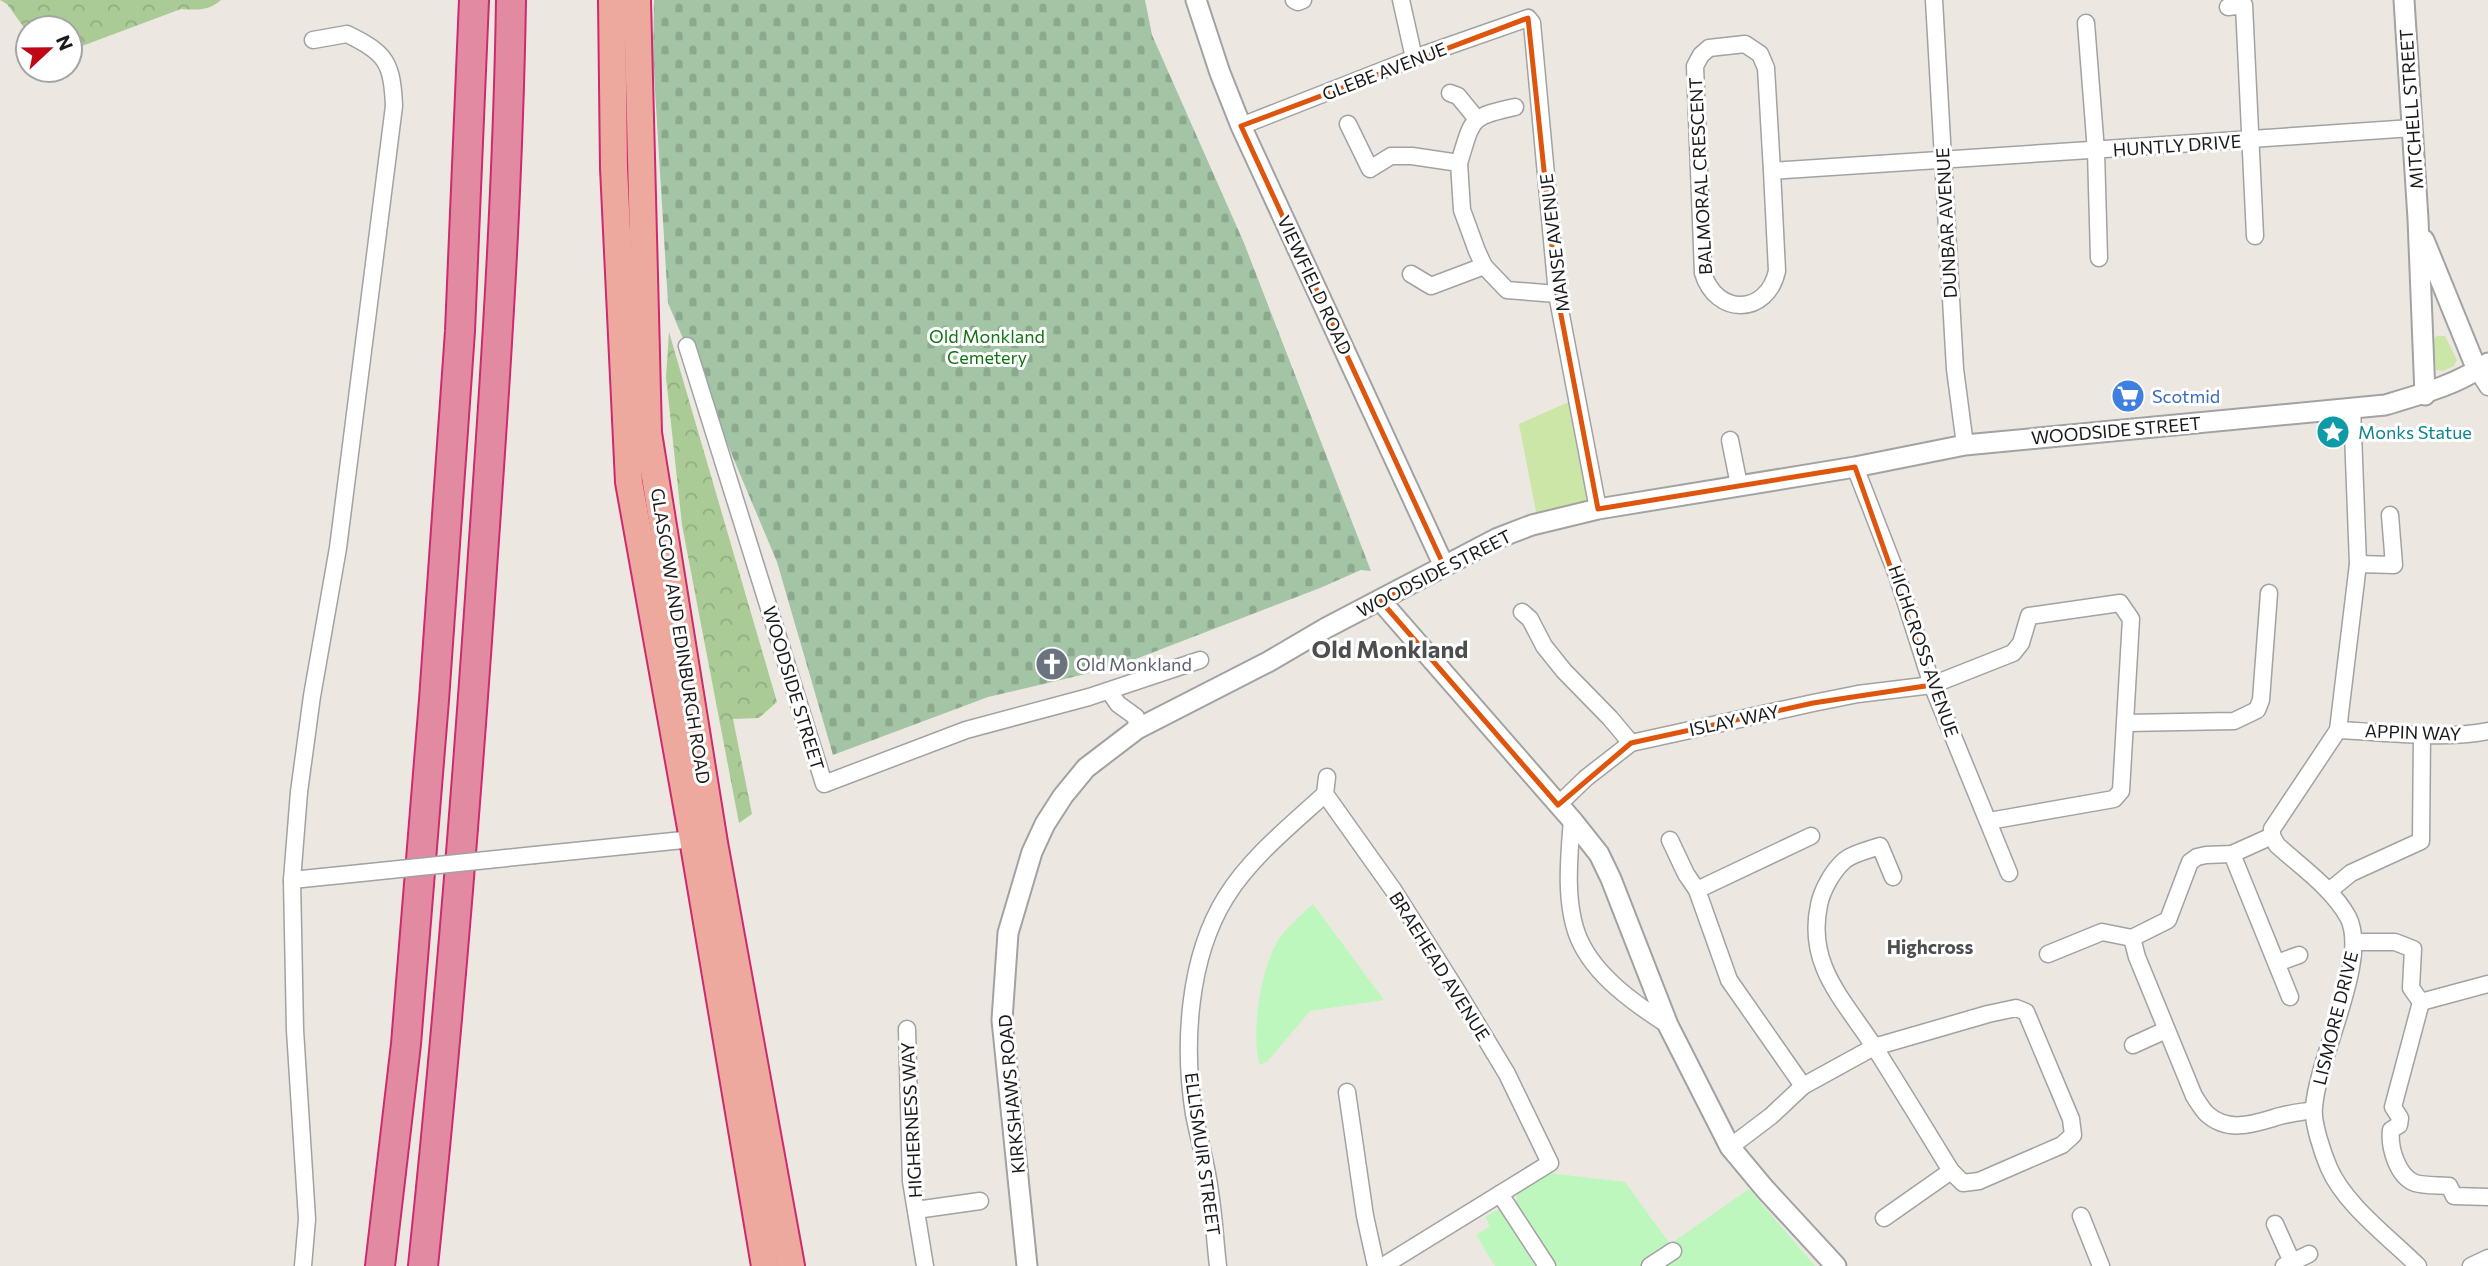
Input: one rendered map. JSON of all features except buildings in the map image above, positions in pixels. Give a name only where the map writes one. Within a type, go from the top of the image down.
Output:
[{"type":"highway","points":[[380,1266],[407,1044],[434,700],[460,331],[474,0]]},
{"type":"highway","points":[[423,1266],[446,1051],[472,724],[497,353],[511,0]]},
{"type":"highway","name":"GLASGOW AND EDINBURGH ROAD","points":[[612,0],[614,168],[629,482],[765,1266]]},
{"type":"highway","name":"GLASGOW AND EDINBURGH ROAD","points":[[637,0],[648,433],[713,843],[791,1266]]},
{"type":"street","name":"VIEWFIELD ROAD","points":[[1196,0],[1241,126],[1444,566]]},
{"type":"street","points":[[1294,0],[1303,0]]},
{"type":"street","points":[[1401,0],[1414,58]]},
{"type":"street","name":"DUNBAR AVENUE","points":[[1934,0],[1955,369],[1965,445]]},
{"type":"street","name":"MITCHELL STREET","points":[[2404,0],[2418,219],[2425,395]]},
{"type":"street","points":[[2228,7],[2244,5],[2255,236]]},
{"type":"street","name":"GLEBE AVENUE","points":[[1241,126],[1414,58],[1528,18]]},
{"type":"street","name":"MANSE AVENUE","points":[[1528,18],[1532,23],[1557,294],[1598,509]]},
{"type":"street","points":[[2086,23],[2099,258]]},
{"type":"street","points":[[303,1266],[307,1219],[295,1030],[292,880],[299,792],[310,709],[338,548],[394,106],[393,79],[384,57],[364,42],[347,34],[313,40]]},
{"type":"street","name":"BALMORAL CRESCENT","points":[[1745,44],[1760,54],[1766,68],[1772,171],[1777,271],[1774,285],[1767,295],[1756,302],[1728,303],[1715,295],[1706,284],[1703,273],[1695,66],[1709,48],[1745,44]]},
{"type":"street","points":[[1450,93],[1458,96],[1476,118]]},
{"type":"street","points":[[1515,107],[1484,113],[1476,118],[1459,163],[1462,210],[1484,266],[1507,290],[1557,294]]},
{"type":"street","points":[[1348,124],[1370,169],[1391,156],[1459,163]]},
{"type":"street","name":"HUNTLY DRIVE","points":[[1942,159],[2412,128]]},
{"type":"street","points":[[1772,171],[1942,159]]},
{"type":"street","name":"MITCHELL STREET","points":[[2418,219],[2426,246],[2483,366]]},
{"type":"street","points":[[1411,274],[1431,286],[1484,266]]},
{"type":"street","name":"WOODSIDE STREET","points":[[687,346],[824,784],[966,730],[1109,691],[1200,660]]},
{"type":"street","points":[[2483,366],[2488,387]]},
{"type":"street","name":"WOODSIDE STREET","points":[[1263,665],[1444,566],[1498,538],[1532,525],[1598,509],[1855,467],[1965,445],[2385,405],[2425,395],[2483,366]]},
{"type":"street","points":[[2048,954],[2102,932],[2132,938],[2168,920],[2190,862],[2197,856],[2232,855],[2272,836],[2272,829],[2338,730],[2358,564],[2352,407]]},
{"type":"street","points":[[1730,440],[1739,485]]},
{"type":"street","name":"HIGHCROSS AVENUE","points":[[1855,467],[1897,575],[1932,685],[2009,873]]},
{"type":"street","points":[[2358,564],[2394,565],[2390,515]]},
{"type":"street","points":[[1989,821],[2114,799],[2121,791],[2126,723],[2234,721],[2257,710],[2261,700],[2269,593]]},
{"type":"street","points":[[1380,600],[1572,820],[1599,855],[1668,1024],[1730,1147],[1836,1266]]},
{"type":"street","name":"ISLAY WAY","points":[[1558,804],[1630,743],[1824,701],[1932,685],[2013,653],[2021,643],[2029,616],[2120,603],[2131,619],[2126,723]]},
{"type":"street","points":[[1522,612],[1530,619],[1544,646],[1564,671],[1610,718],[1630,743]]},
{"type":"street","name":"KIRKSHAWS ROAD","points":[[1027,1266],[1002,1020],[1008,933],[1031,852],[1051,815],[1086,768],[1137,729],[1263,665]]},
{"type":"street","points":[[1109,691],[1118,704],[1136,717],[1137,729]]},
{"type":"street","name":"APPIN WAY","points":[[2338,730],[2422,734],[2474,734],[2488,731]]},
{"type":"street","points":[[2329,891],[2351,873],[2420,841],[2422,734]]},
{"type":"street","points":[[1325,794],[1327,777]]},
{"type":"street","name":"BRAEHEAD AVENUE","points":[[1325,794],[1394,891],[1457,991],[1507,1074],[1550,1163],[1500,1194]]},
{"type":"street","name":"ELLISMUIR STREET","points":[[1218,1266],[1210,1191],[1190,1076],[1190,1034],[1198,961],[1211,923],[1227,895],[1251,863],[1325,794]]},
{"type":"street","points":[[1572,820],[1569,880],[1574,926],[1579,941],[1591,960],[1637,1006],[1668,1024]]},
{"type":"street","points":[[1697,890],[1811,836]]},
{"type":"street","name":"LISMORE DRIVE","points":[[2272,836],[2277,845],[2329,891],[2347,915],[2353,930],[2354,962],[2318,1083],[2313,1110],[2329,1170],[2348,1198],[2418,1266]]},
{"type":"street","points":[[292,880],[693,839]]},
{"type":"street","points":[[1670,840],[1697,890],[1730,980],[1803,1086]]},
{"type":"street","points":[[1730,1147],[1771,1116],[1803,1086],[1874,1046],[2016,1008],[2025,1012],[2071,1119],[2073,1135],[2062,1145],[1979,1181],[1964,1183],[1951,1171],[1874,1046],[1832,984],[1821,960],[1814,930],[1820,899],[1845,860],[1880,846],[1893,877]]},
{"type":"street","points":[[2232,855],[2290,997]]},
{"type":"street","points":[[2132,938],[2137,957],[2194,1096],[2207,1114],[2234,1126],[2255,1124],[2283,1115],[2313,1110]]},
{"type":"street","points":[[2355,942],[2395,942],[2413,949],[2411,988],[2421,1002]]},
{"type":"street","points":[[2277,963],[2298,955]]},
{"type":"street","points":[[2421,1002],[2488,985]]},
{"type":"street","points":[[2421,1002],[2393,1107],[2400,1118],[2399,1125],[2391,1130],[2390,1139],[2399,1170],[2414,1182],[2448,1186],[2454,1196],[2488,1196]]},
{"type":"street","name":"HIGHERNESS WAY","points":[[907,1029],[911,1181],[925,1266]]},
{"type":"street","points":[[2133,1045],[2166,1030]]},
{"type":"street","points":[[1347,1092],[1365,1216],[1376,1266]]},
{"type":"street","points":[[1884,1218],[1951,1171]]},
{"type":"street","points":[[1383,1266],[1500,1194],[1547,1266]]},
{"type":"street","name":"HIGHERNESS WAY","points":[[915,1210],[980,1201]]},
{"type":"street","points":[[2081,1216],[2099,1265]]},
{"type":"street","points":[[2275,1224],[2288,1264],[2309,1254]]},
{"type":"street","points":[[1650,1266],[1673,1251]]},
{"type":"street","points":[[2471,1266],[2488,1258]]},
{"type":"highlighted area","points":[[1528,18],[1557,294],[1598,509],[1855,467],[1932,685],[1813,703],[1631,743],[1558,805],[1380,600],[1444,566],[1241,126]]},
{"type":"green space","points":[[0,0],[221,0],[207,8],[181,9],[84,45],[84,14],[14,14]]},
{"type":"green space","name":"Old Monkland Cemetery","points":[[654,0],[1145,0],[1152,35],[1244,243],[1371,571],[1361,570],[1115,667],[988,697],[833,755],[777,562],[668,303],[653,57]]},
{"type":"green space","points":[[669,332],[777,702],[759,718],[733,719],[752,814],[739,823],[682,525],[666,377]]},
{"type":"green space","points":[[2437,336],[2445,336],[2457,360],[2454,366],[2443,371],[2436,370],[2433,340]]},
{"type":"green space","points":[[1573,400],[1592,506],[1537,517],[1519,424]]},
{"type":"green space","points":[[1313,904],[1384,1000],[1310,1011],[1267,1062],[1260,1065],[1257,1052],[1257,1019],[1267,966],[1279,939]]},
{"type":"green space","points":[[1549,1173],[1625,1182],[1670,1244],[1749,1189],[1815,1266],[1554,1266],[1517,1209],[1517,1193]]},
{"type":"green space","points":[[1499,1209],[1535,1266],[1495,1266],[1476,1235],[1490,1226],[1485,1217]]},
{"type":"place","name":"Scotmid","points":[[2128,396]]},
{"type":"place","name":"Monks Statue","points":[[2333,432]]},
{"type":"place","name":"Old Monkland","points":[[1052,664]]},
{"type":"district","name":"Old Monkland","points":[[1390,648]]},
{"type":"district","name":"Highcross","points":[[1930,946]]}]
